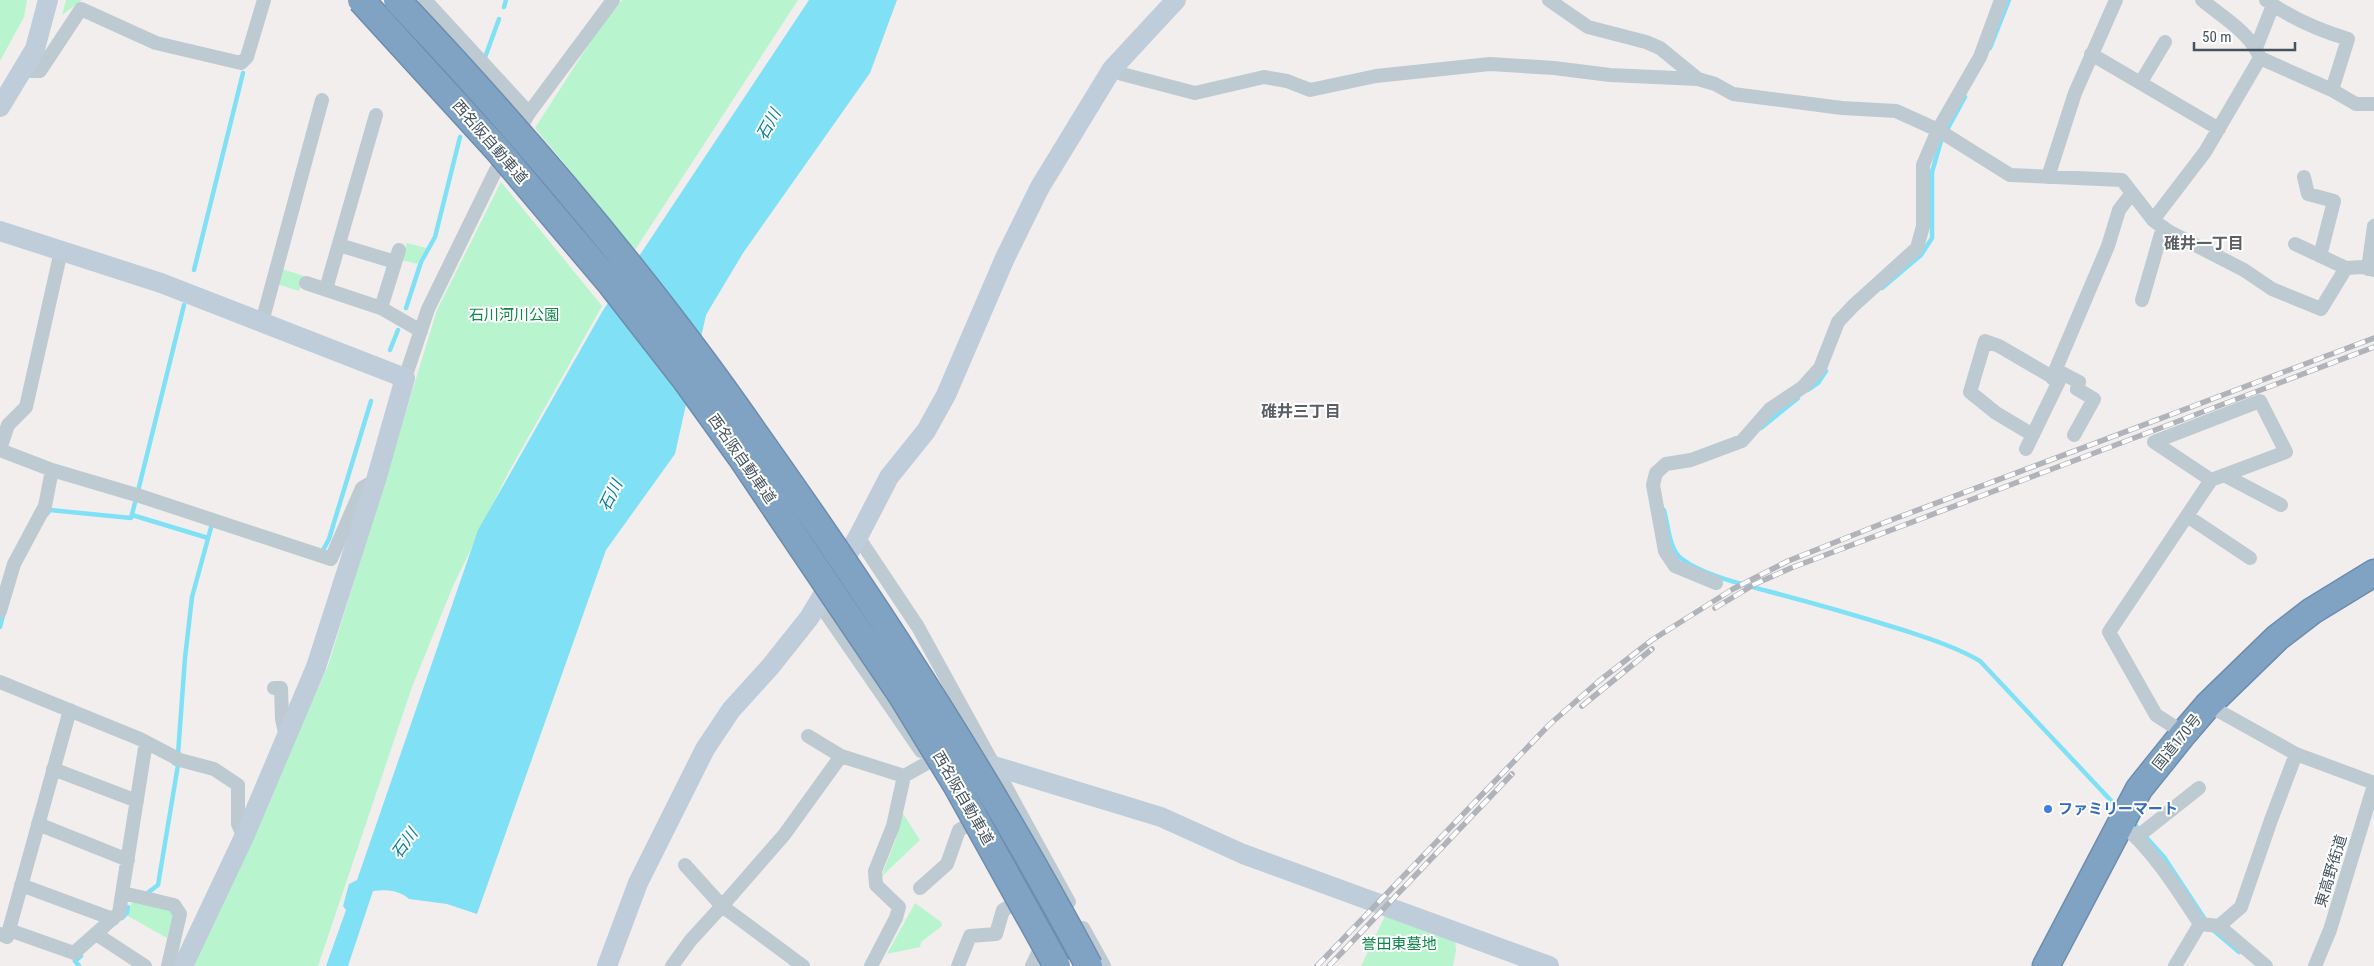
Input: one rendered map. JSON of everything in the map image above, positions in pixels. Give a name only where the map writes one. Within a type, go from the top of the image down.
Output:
[{"type":"highway","name":"西名阪自動車道","points":[[361,0],[497,149],[611,284],[685,379],[758,481],[902,696],[957,786],[1047,959]]},
{"type":"highway","name":"西名阪自動車道","points":[[397,0],[506,120],[626,263],[705,364],[852,573],[932,696],[995,799],[1089,966]]},
{"type":"highway","name":"国道170号","points":[[2046,966],[2129,830],[2138,789],[2184,733],[2208,705],[2277,638],[2312,611],[2374,573]]},
{"type":"street","points":[[0,108],[35,49],[48,0]]},
{"type":"street","points":[[22,71],[40,71],[81,9],[156,43],[241,63],[247,57],[264,0]]},
{"type":"street","points":[[425,0],[528,113]]},
{"type":"street","points":[[183,966],[244,837],[316,667],[428,309],[471,220],[528,113],[613,0]]},
{"type":"street","points":[[607,966],[638,883],[706,749],[731,710],[809,618],[858,538],[889,477],[926,431],[946,395],[1005,258],[1040,187],[1112,69],[1176,0]]},
{"type":"street","points":[[1548,0],[1588,27],[1646,42],[1660,48],[1698,79]]},
{"type":"street","points":[[1716,584],[1675,566],[1665,551],[1653,485],[1656,473],[1666,464],[1691,460],[1742,440],[1770,409],[1802,387],[1820,368],[1838,322],[1853,306],[1918,248],[1923,226],[1923,165],[1938,130],[1980,57],[2001,0]]},
{"type":"street","points":[[2048,177],[2075,93],[2116,0]]},
{"type":"street","points":[[2209,2],[2258,53],[2356,104],[2374,104]]},
{"type":"street","points":[[2142,300],[2158,224],[2219,129],[2258,53],[2269,2],[2283,13],[2315,28],[2348,40],[2332,90]]},
{"type":"street","points":[[2141,82],[2165,42]]},
{"type":"street","points":[[2091,54],[2219,129]]},
{"type":"street","points":[[1112,69],[1122,74],[1195,93],[1264,77],[1287,81],[1310,90],[1376,76],[1490,64],[1554,68],[1610,75],[1698,79],[1715,84],[1733,94],[1842,108],[1896,111],[1938,130],[2010,175],[2122,180],[2158,224],[2244,270],[2272,289],[2321,309],[2346,268]]},
{"type":"street","points":[[262,322],[322,100]]},
{"type":"street","points":[[326,289],[376,116]]},
{"type":"street","points":[[2304,177],[2308,194],[2334,201],[2320,256]]},
{"type":"street","points":[[2054,374],[2108,246],[2119,210],[2132,194]]},
{"type":"street","points":[[2294,244],[2346,268],[2371,269],[2374,226]]},
{"type":"street","points":[[0,230],[161,282],[405,378]]},
{"type":"street","points":[[339,244],[398,256],[381,308]]},
{"type":"street","points":[[61,251],[26,407],[8,425],[0,449],[52,470],[140,496],[331,560],[362,488],[376,480]]},
{"type":"street","points":[[306,283],[381,308],[421,331]]},
{"type":"street","points":[[2033,435],[1996,413],[1970,392],[1985,341],[1999,346],[2054,374],[2079,382],[2077,389],[2094,399],[2074,435]]},
{"type":"street","points":[[2026,448],[2059,381],[2054,374]]},
{"type":"street","points":[[2184,733],[2156,715],[2109,632],[2187,516],[2218,478],[2286,452],[2260,401],[2154,442],[2218,478],[2281,505]]},
{"type":"street","points":[[0,611],[14,564],[45,506],[52,470]]},
{"type":"street","points":[[2187,516],[2250,558]]},
{"type":"street","points":[[858,538],[918,627],[1104,966]]},
{"type":"street","points":[[819,602],[929,762],[1011,906],[1047,959]]},
{"type":"street","points":[[0,682],[146,742],[180,760],[214,769],[238,785],[238,824],[244,837]]},
{"type":"street","points":[[274,688],[282,688],[282,719],[287,739]]},
{"type":"street","points":[[2208,705],[2296,754],[2374,784]]},
{"type":"street","points":[[70,710],[21,885],[4,932],[74,953],[120,913],[146,742]]},
{"type":"street","points":[[808,736],[841,756],[904,776],[929,762],[994,766],[1161,817],[1243,854],[1548,966]]},
{"type":"street","points":[[2219,926],[2241,907],[2296,754]]},
{"type":"street","points":[[672,966],[690,940],[784,835],[841,756]]},
{"type":"street","points":[[54,769],[137,801]]},
{"type":"street","points":[[871,966],[896,918],[899,907],[876,885],[875,871],[893,826],[904,776]]},
{"type":"street","name":"東高野街道","points":[[2315,966],[2330,930],[2374,784]]},
{"type":"street","points":[[2200,788],[2129,830],[2164,868],[2200,924]]},
{"type":"street","points":[[38,824],[128,860]]},
{"type":"street","points":[[920,888],[947,864],[959,830],[966,826]]},
{"type":"street","points":[[685,865],[722,906],[803,966]]},
{"type":"street","points":[[21,885],[113,919]]},
{"type":"street","points":[[123,893],[174,905],[180,914],[168,966]]},
{"type":"street","points":[[958,966],[970,936],[996,934],[1003,910],[1011,906]]},
{"type":"street","points":[[2200,924],[2219,926],[2266,966]]},
{"type":"street","points":[[2175,966],[2200,924]]},
{"type":"street","points":[[96,934],[145,966]]},
{"type":"street","points":[[1032,966],[1047,959]]},
{"type":"street","points":[[1045,966],[1047,959]]},
{"type":"green space","points":[[0,0],[27,0],[24,17],[0,61]]},
{"type":"green space","points":[[66,0],[82,0],[62,15]]},
{"type":"green space","points":[[622,0],[798,0],[635,250],[535,128],[596,33]]},
{"type":"green space","name":"石川河川公園","points":[[501,182],[602,306],[507,475],[453,586],[412,687],[318,966],[191,966],[328,666],[437,310]]},
{"type":"green space","points":[[407,243],[426,248],[417,264],[402,260]]},
{"type":"green space","points":[[282,269],[304,276],[299,291],[277,284]]},
{"type":"green space","points":[[902,812],[920,840],[881,877],[896,839]]},
{"type":"green space","points":[[132,900],[167,907],[173,914],[167,938],[128,916]]},
{"type":"green space","points":[[915,903],[941,922],[942,926],[921,942],[920,947],[887,954]]},
{"type":"green space","name":"誉田東墓地","points":[[1385,916],[1455,941],[1456,950],[1453,966],[1361,966]]},
{"type":"water","name":"石川","points":[[809,0],[897,0],[870,73],[743,253],[706,315],[675,454],[606,550],[477,914],[447,904],[409,899],[392,891],[373,891],[348,966],[326,966],[346,910],[343,906],[349,884],[357,880],[478,530],[602,312]]},
{"type":"waterway","points":[[504,7],[506,0]]},
{"type":"waterway","points":[[1990,48],[2009,0]]},
{"type":"waterway","points":[[484,60],[499,19]]},
{"type":"waterway","points":[[194,270],[243,73]]},
{"type":"waterway","points":[[1882,288],[1921,255],[1932,238],[1932,172],[1941,141],[1965,97]]},
{"type":"waterway","points":[[406,308],[421,262],[435,237],[460,137]]},
{"type":"waterway","points":[[138,491],[184,305]]},
{"type":"waterway","points":[[390,350],[398,330]]},
{"type":"waterway","points":[[1808,390],[1818,383],[1826,371]]},
{"type":"waterway","points":[[1761,428],[1798,398]]},
{"type":"waterway","points":[[320,551],[322,552],[329,539],[371,401]]},
{"type":"waterway","points":[[47,514],[50,510],[131,518],[136,499]]},
{"type":"waterway","points":[[1664,510],[1674,550],[1682,559],[1701,570],[1735,582],[1903,630],[1952,647],[1980,661],[2117,807]]},
{"type":"waterway","points":[[132,515],[208,538]]},
{"type":"waterway","points":[[178,754],[185,658],[192,597],[212,524]]},
{"type":"waterway","points":[[0,627],[4,612]]},
{"type":"waterway","points":[[146,894],[158,885],[178,765],[174,763]]},
{"type":"waterway","points":[[2136,826],[2164,857],[2206,921]]},
{"type":"waterway","points":[[122,918],[127,913],[128,907]]},
{"type":"waterway","points":[[2212,929],[2239,952]]},
{"type":"waterway","points":[[79,966],[75,961],[81,956]]},
{"type":"railway","points":[[1317,966],[1549,725],[1599,681],[1652,640],[1733,589],[1788,561],[1886,522],[2374,338]]},
{"type":"railway","points":[[1715,608],[1755,584],[1791,568],[2374,347]]},
{"type":"railway","points":[[1582,706],[1652,649]]},
{"type":"railway","points":[[1329,966],[1512,774]]},
{"type":"place","name":"ファミリーマート","points":[[2048,809]]},
{"type":"district","name":"碓井一丁目","points":[[2204,243]]},
{"type":"district","name":"碓井三丁目","points":[[1301,411]]}]
